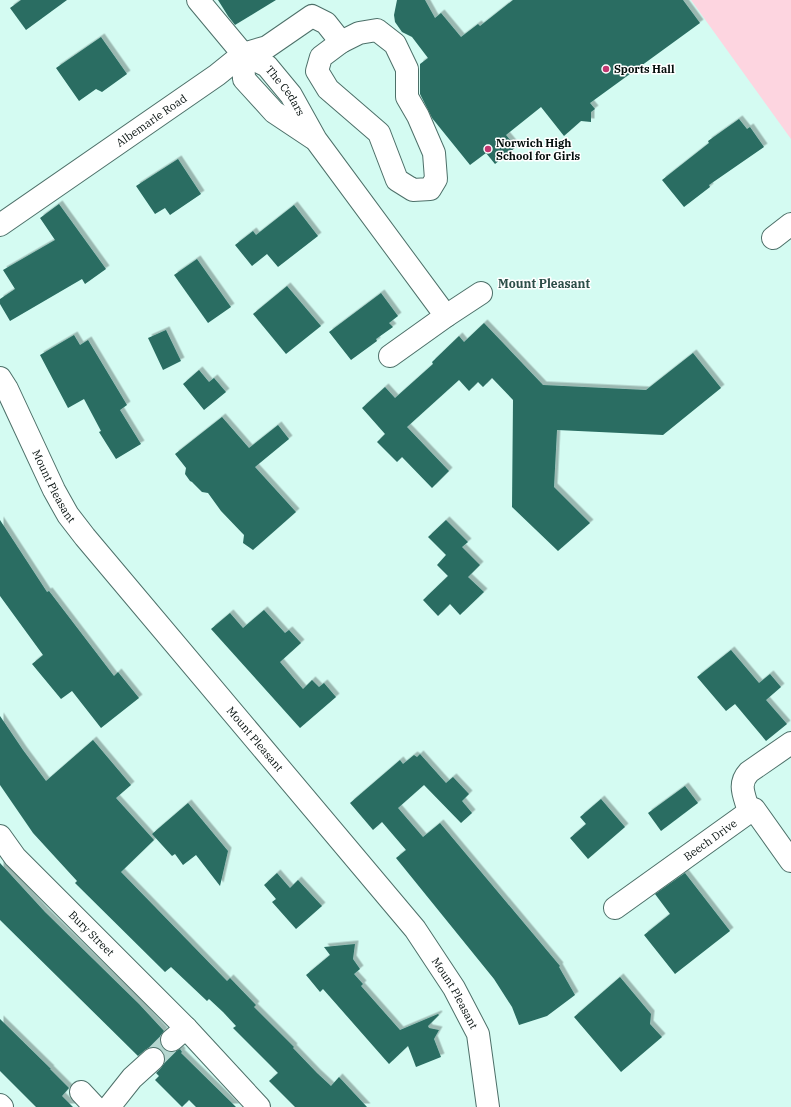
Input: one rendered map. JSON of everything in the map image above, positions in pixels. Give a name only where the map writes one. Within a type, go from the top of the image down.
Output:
[{"type":"street","points":[[198,0],[243,54],[267,47],[312,16],[326,23],[341,42]]},
{"type":"street","points":[[377,30],[395,44],[407,68],[407,97],[418,116],[434,153],[436,179],[430,189],[413,190],[396,180],[379,134],[328,89],[316,71],[321,57],[341,42],[360,33],[377,30]]},
{"type":"street","name":"The Cedars","points":[[243,54],[267,66],[292,95],[316,140],[446,316]]},
{"type":"street","name":"Albemarle Road","points":[[0,225],[217,75],[243,54]]},
{"type":"street","points":[[773,238],[791,224]]},
{"type":"street","points":[[390,356],[481,293]]},
{"type":"street","name":"Mount Pleasant","points":[[2,387],[68,515],[415,929],[454,988],[478,1034],[488,1107]]},
{"type":"street","points":[[791,742],[749,772],[744,778],[742,787],[749,812],[754,809],[791,861]]},
{"type":"street","name":"Beech Drive","points":[[615,908],[749,812]]},
{"type":"street","name":"Bury Street","points":[[0,836],[15,857],[179,1034],[260,1107]]},
{"type":"street","points":[[109,1107],[132,1078],[153,1059]]},
{"type":"shaded area","points":[[691,0],[791,0],[791,139]]},
{"type":"building","points":[[21,0],[67,0],[26,30],[10,8]]},
{"type":"building","points":[[218,0],[276,0],[235,25]]},
{"type":"building","points":[[397,0],[425,0],[435,18],[441,13],[461,37],[478,24],[480,26],[513,0],[683,0],[700,23],[590,103],[595,109],[591,112],[591,122],[581,121],[564,136],[541,107],[506,135],[516,147],[495,164],[486,153],[470,165],[432,118],[420,94],[420,64],[428,58],[412,37],[402,32],[395,22],[394,15]]},
{"type":"building","points":[[101,37],[127,74],[102,92],[96,89],[79,101],[56,68]]},
{"type":"building","points":[[739,119],[747,129],[750,127],[764,147],[709,185],[710,187],[684,207],[662,180],[709,143],[708,141]]},
{"type":"building","points":[[178,159],[201,194],[170,215],[165,208],[155,214],[136,186]]},
{"type":"building","points":[[59,204],[106,269],[85,284],[82,279],[10,321],[0,304],[0,299],[15,289],[3,270],[55,240],[40,218]]},
{"type":"building","points":[[294,205],[318,236],[278,267],[267,254],[252,266],[235,245],[253,231],[256,235]]},
{"type":"building","points":[[197,259],[231,307],[208,323],[174,275]]},
{"type":"building","points":[[287,286],[321,326],[286,354],[253,314]]},
{"type":"building","points":[[381,293],[398,316],[389,323],[393,327],[351,360],[329,332]]},
{"type":"building","points":[[484,323],[543,385],[646,390],[693,353],[721,388],[663,435],[557,430],[554,487],[590,523],[558,551],[512,507],[513,400],[492,378],[483,387],[478,382],[469,391],[459,380],[407,427],[449,471],[432,488],[402,457],[397,462],[377,442],[385,434],[362,408],[385,387],[395,398],[433,364],[432,362],[459,336],[464,342]]},
{"type":"building","points":[[166,330],[181,361],[163,370],[148,338]]},
{"type":"building","points":[[74,335],[80,345],[88,340],[127,405],[120,410],[141,444],[116,459],[99,432],[101,431],[84,399],[68,408],[40,355]]},
{"type":"building","points":[[199,370],[209,382],[214,378],[226,392],[204,410],[183,384]]},
{"type":"building","points":[[222,417],[249,448],[278,425],[289,439],[255,467],[296,512],[253,550],[243,543],[244,535],[221,511],[208,493],[202,492],[190,481],[185,474],[186,468],[175,454]]},
{"type":"building","points":[[0,520],[47,592],[49,591],[114,676],[118,672],[139,698],[101,728],[72,691],[61,699],[32,664],[43,655],[0,596]]},
{"type":"building","points":[[446,520],[468,542],[462,547],[480,565],[468,577],[484,592],[460,615],[450,604],[438,616],[423,600],[448,576],[437,565],[446,555],[428,537]]},
{"type":"building","points":[[264,610],[285,633],[289,630],[301,643],[280,662],[303,689],[312,680],[319,687],[324,683],[336,697],[300,728],[211,629],[230,613],[243,628]]},
{"type":"building","points":[[731,650],[759,683],[770,674],[781,687],[766,700],[787,724],[766,741],[735,704],[726,711],[697,677]]},
{"type":"building","points":[[0,716],[46,781],[93,740],[131,785],[116,798],[154,840],[121,872],[227,981],[230,978],[256,1005],[254,1007],[294,1047],[293,1048],[317,1073],[331,1086],[339,1077],[367,1107],[295,1107],[269,1081],[278,1073],[233,1028],[236,1026],[223,1012],[209,999],[207,1001],[171,967],[165,972],[75,883],[77,881],[33,833],[0,785]]},
{"type":"building","points":[[420,754],[446,783],[453,777],[469,794],[462,801],[472,813],[461,823],[424,785],[398,808],[423,837],[440,823],[560,966],[559,967],[575,995],[547,1016],[519,1025],[512,1007],[494,979],[396,858],[406,850],[382,822],[373,830],[350,803],[400,760],[403,764],[414,755],[417,757]]},
{"type":"building","points":[[685,786],[698,803],[661,831],[648,813]]},
{"type":"building","points":[[601,799],[625,827],[588,859],[570,838],[586,824],[580,817]]},
{"type":"building","points":[[188,803],[228,851],[220,886],[196,855],[183,865],[175,854],[172,856],[152,834]]},
{"type":"building","points":[[0,863],[45,912],[139,1004],[164,1031],[160,1036],[160,1042],[163,1048],[168,1052],[174,1052],[180,1049],[182,1052],[181,1053],[236,1107],[196,1107],[189,1100],[182,1107],[155,1080],[159,1076],[156,1073],[165,1062],[165,1056],[162,1050],[156,1047],[150,1047],[138,1056],[0,920]]},
{"type":"building","points":[[277,873],[290,888],[298,880],[322,906],[296,929],[272,902],[276,899],[264,885]]},
{"type":"building","points":[[685,873],[730,931],[675,974],[644,935],[670,914],[655,894]]},
{"type":"building","points":[[355,944],[353,959],[360,969],[354,974],[363,984],[361,986],[400,1030],[438,1014],[439,1015],[428,1026],[429,1028],[439,1030],[434,1039],[441,1057],[416,1067],[408,1046],[389,1064],[323,989],[320,992],[306,975],[330,955],[324,947]]},
{"type":"building","points":[[620,977],[651,1014],[650,1024],[662,1037],[621,1072],[574,1017]]},
{"type":"building","points":[[0,1019],[69,1088],[62,1096],[73,1107],[36,1107],[0,1071]]},
{"type":"tunnel","points":[[153,1059],[172,1040]]},
{"type":"place","name":"Sports Hall","points":[[606,69]]},
{"type":"place","name":"Norwich High School for Girls","points":[[488,149]]},
{"type":"district","name":"Mount Pleasant","points":[[544,284]]}]
